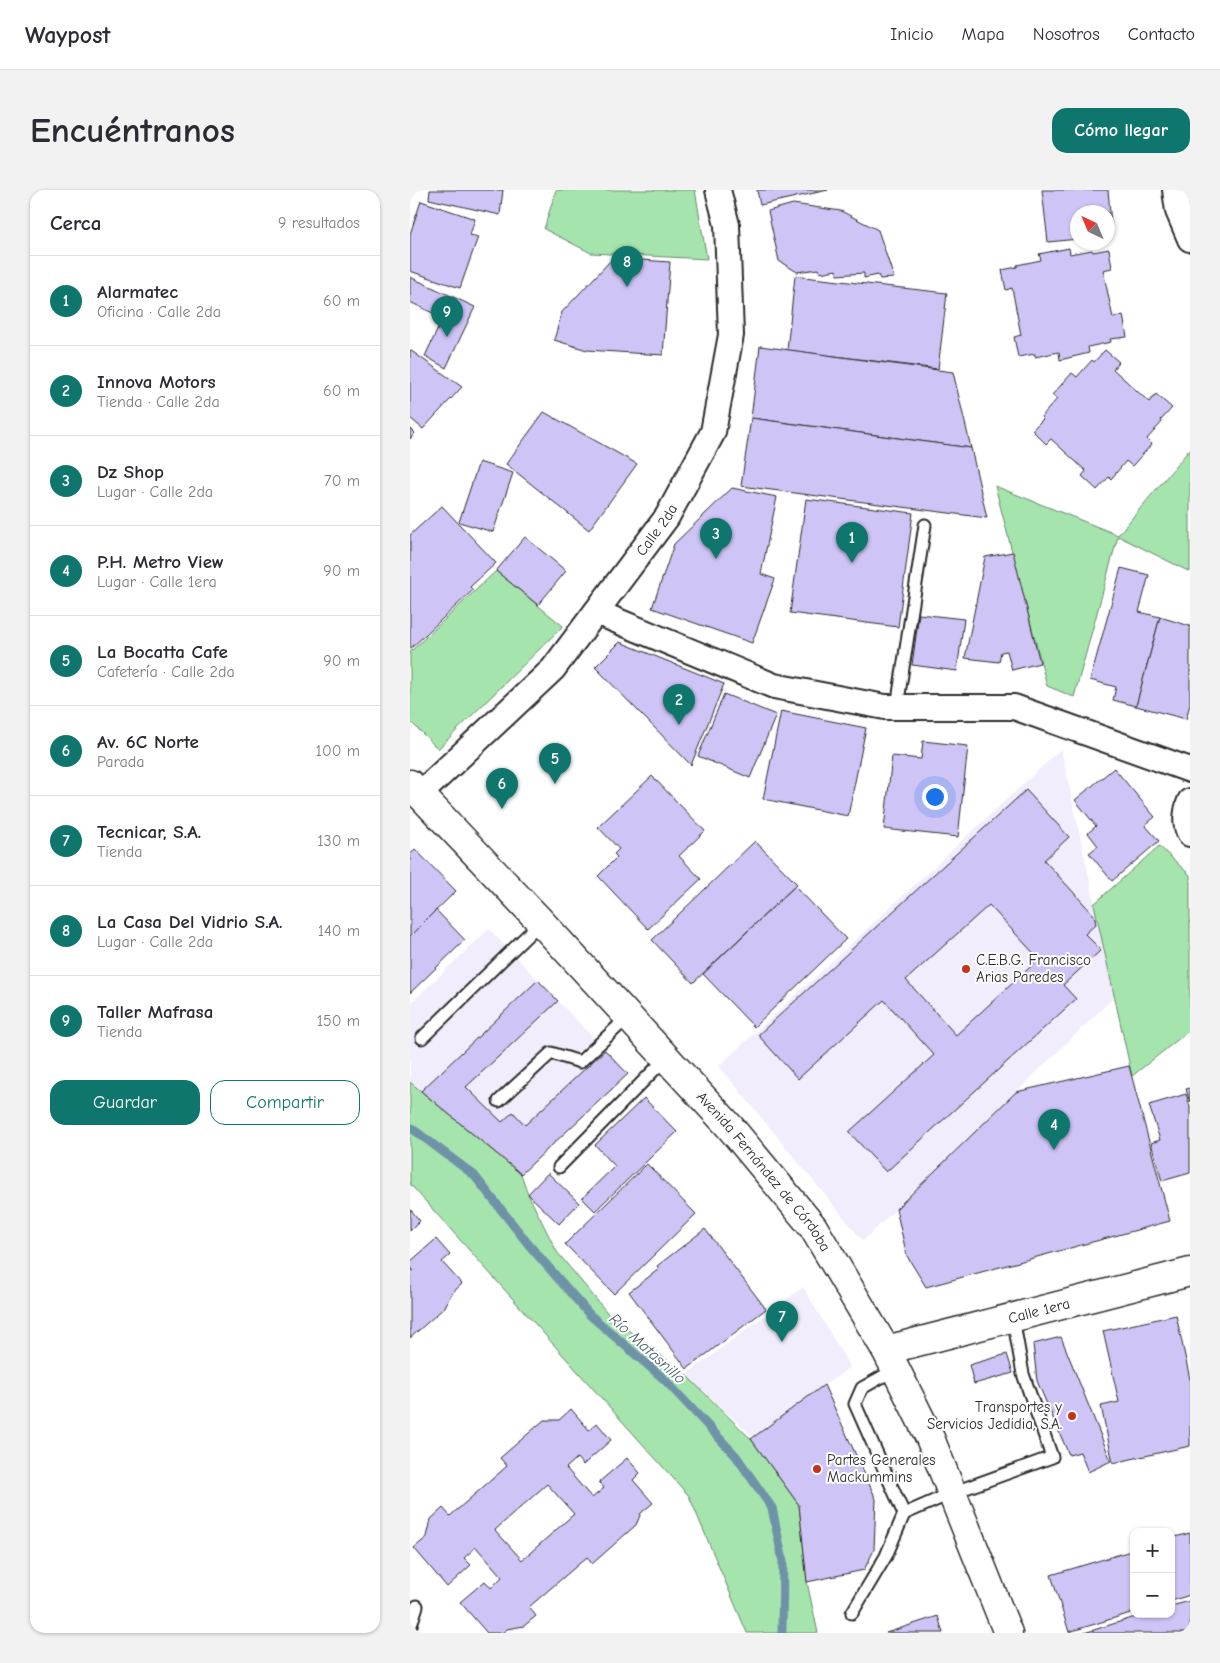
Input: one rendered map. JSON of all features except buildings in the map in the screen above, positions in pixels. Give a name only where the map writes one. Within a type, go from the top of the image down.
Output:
[{"type":"main road","name":"Avenida Fernández de Córdoba","points":[[415,789],[730,1126],[813,1227],[891,1360],[930,1438],[1008,1633]]},
{"type":"main road","name":"Calle 1era","points":[[891,1360],[1013,1318],[1190,1272]]},
{"type":"street","name":"Calle 2da","points":[[415,789],[553,669],[667,517],[713,432],[731,334],[727,225],[718,190]]},
{"type":"street","points":[[1175,190],[1178,212],[1190,238]]},
{"type":"street","points":[[596,612],[774,686],[885,707],[1014,707],[1190,770]]},
{"type":"street","points":[[1190,801],[1186,829],[1190,834]]},
{"type":"lane","points":[[897,707],[925,525]]},
{"type":"lane","points":[[422,1038],[541,922]]},
{"type":"lane","points":[[500,1102],[551,1053],[580,1062],[628,1017]]},
{"type":"lane","points":[[559,1167],[666,1058]]},
{"type":"lane","points":[[852,1613],[886,1556],[904,1514],[952,1493],[1052,1457],[1023,1374],[1013,1318]]},
{"type":"lane","points":[[891,1360],[862,1388],[855,1404],[904,1514]]},
{"type":"lane","points":[[410,1628],[417,1606]]},
{"type":"shaded area","name":"C.E.B.G. Francisco Arias Paredes","points":[[1061,749],[1115,996],[863,1241],[719,1066]]},
{"type":"shaded area","points":[[489,929],[628,1074],[521,1174],[410,1082],[410,1004]]},
{"type":"shaded area","points":[[803,1287],[850,1367],[753,1437],[686,1375]]},
{"type":"green space","points":[[556,190],[695,190],[707,259],[591,253],[544,229]]},
{"type":"green space","points":[[1190,449],[1190,572],[1118,536],[1074,697],[1047,686],[995,486],[1118,535]]},
{"type":"green space","points":[[496,571],[563,626],[438,749],[410,721],[410,652]]},
{"type":"green space","points":[[1159,846],[1190,875],[1190,1030],[1132,1076],[1094,904]]},
{"type":"green space","points":[[410,1082],[521,1174],[528,1194],[557,1252],[610,1316],[686,1375],[751,1439],[799,1505],[807,1582],[818,1633],[747,1633],[689,1496],[410,1184]]},
{"type":"waterway","name":"Río Matasnillo","points":[[410,1127],[474,1175],[529,1245],[590,1315],[664,1379],[736,1456],[772,1508],[783,1561],[782,1633]]},
{"type":"place","name":"La Casa Del Vidrio S.A.","points":[[627,287]]},
{"type":"place","name":"Taller Mafrasa","points":[[447,337]]},
{"type":"place","name":"Dz Shop","points":[[716,559]]},
{"type":"place","name":"Alarmatec","points":[[852,563]]},
{"type":"place","name":"Innova Motors","points":[[679,725]]},
{"type":"place","name":"La Bocatta Cafe","points":[[555,784]]},
{"type":"place","name":"Av. 6C Norte","points":[[502,809]]},
{"type":"place","name":"C.E.B.G. Francisco Arias Paredes","points":[[966,969]]},
{"type":"place","name":"P.H. Metro View","points":[[1054,1150]]},
{"type":"place","name":"Tecnicar, S.A.","points":[[782,1342]]},
{"type":"place","name":"Transportes y Servicios Jedidia, S.A.","points":[[1072,1416]]},
{"type":"place","name":"Partes Generales Mackummins","points":[[817,1469]]}]
